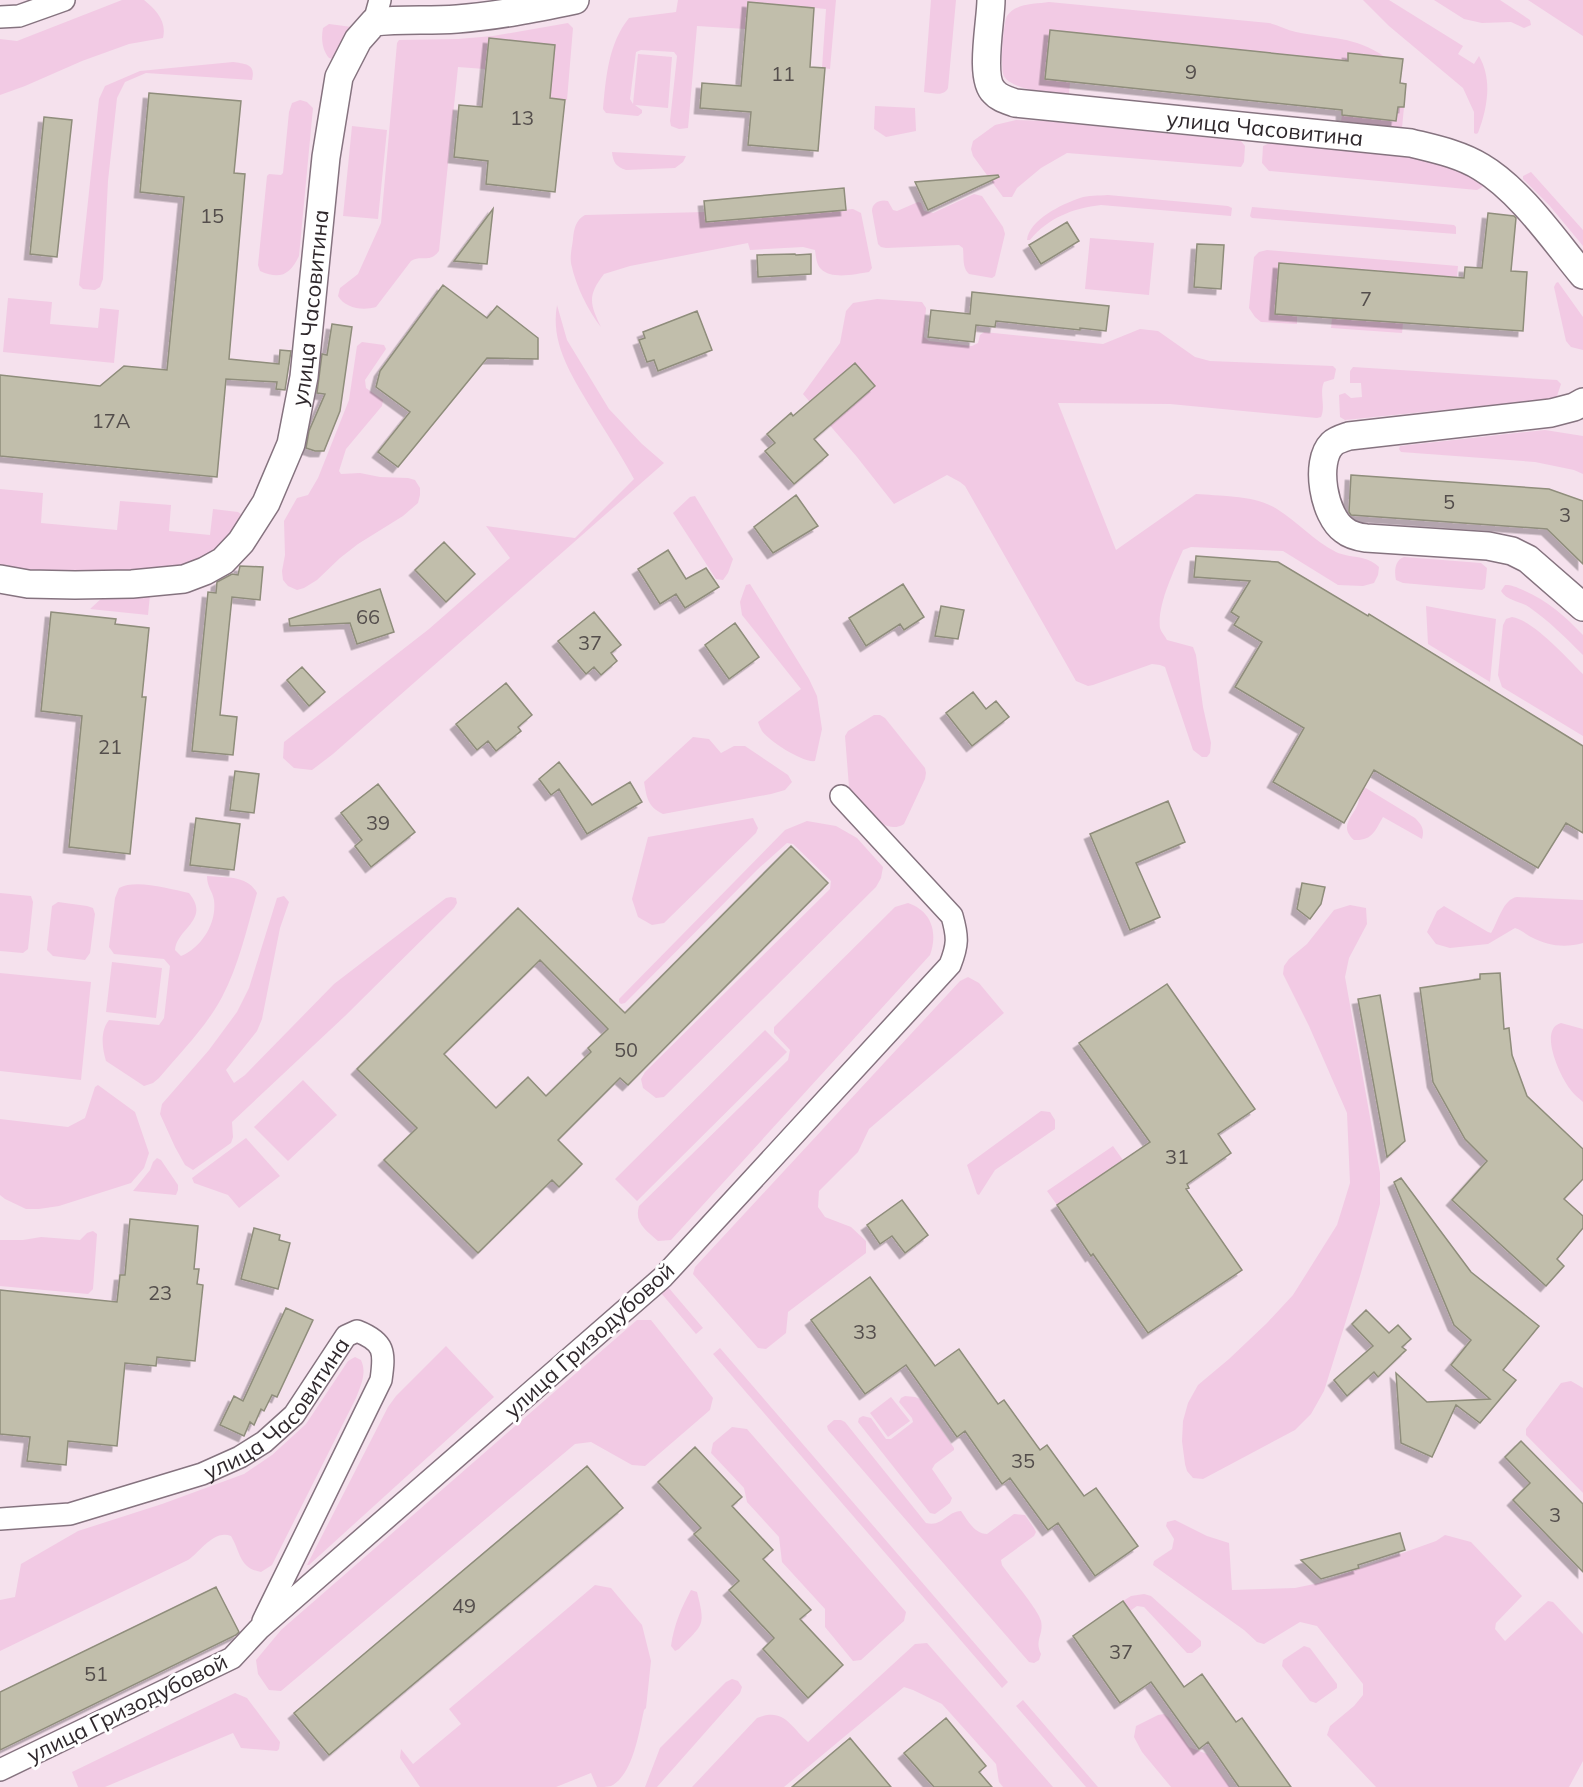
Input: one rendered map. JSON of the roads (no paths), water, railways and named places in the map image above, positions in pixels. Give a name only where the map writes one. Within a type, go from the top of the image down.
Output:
[{"type":"street","points":[[0,17],[19,16],[64,0]]},
{"type":"street","name":"улица Часовитина","points":[[0,579],[28,584],[132,584],[184,579],[223,561],[241,542],[266,503],[291,444],[304,377],[326,157],[339,77],[358,40],[377,11],[400,19],[454,19],[490,16],[575,0]]},
{"type":"street","name":"улица Часовитина","points":[[991,0],[987,81],[992,92],[1002,98],[1015,103],[1411,143],[1441,150],[1496,176],[1530,210],[1583,275]]},
{"type":"street","points":[[1583,402],[1574,407],[1551,413],[1349,436],[1334,442],[1329,447],[1323,467],[1327,503],[1342,530],[1354,536],[1366,538],[1488,546],[1512,551],[1527,559],[1583,607]]},
{"type":"street","name":"улица Гризодубовой","points":[[0,1770],[232,1658],[259,1629],[663,1277],[950,965],[957,948],[957,932],[952,916],[841,796]]},
{"type":"street","name":"улица Часовитина","points":[[0,1519],[70,1514],[202,1474],[240,1457],[264,1442],[294,1415],[346,1336],[357,1331],[371,1336],[378,1344],[384,1359],[381,1380],[259,1629]]}]
